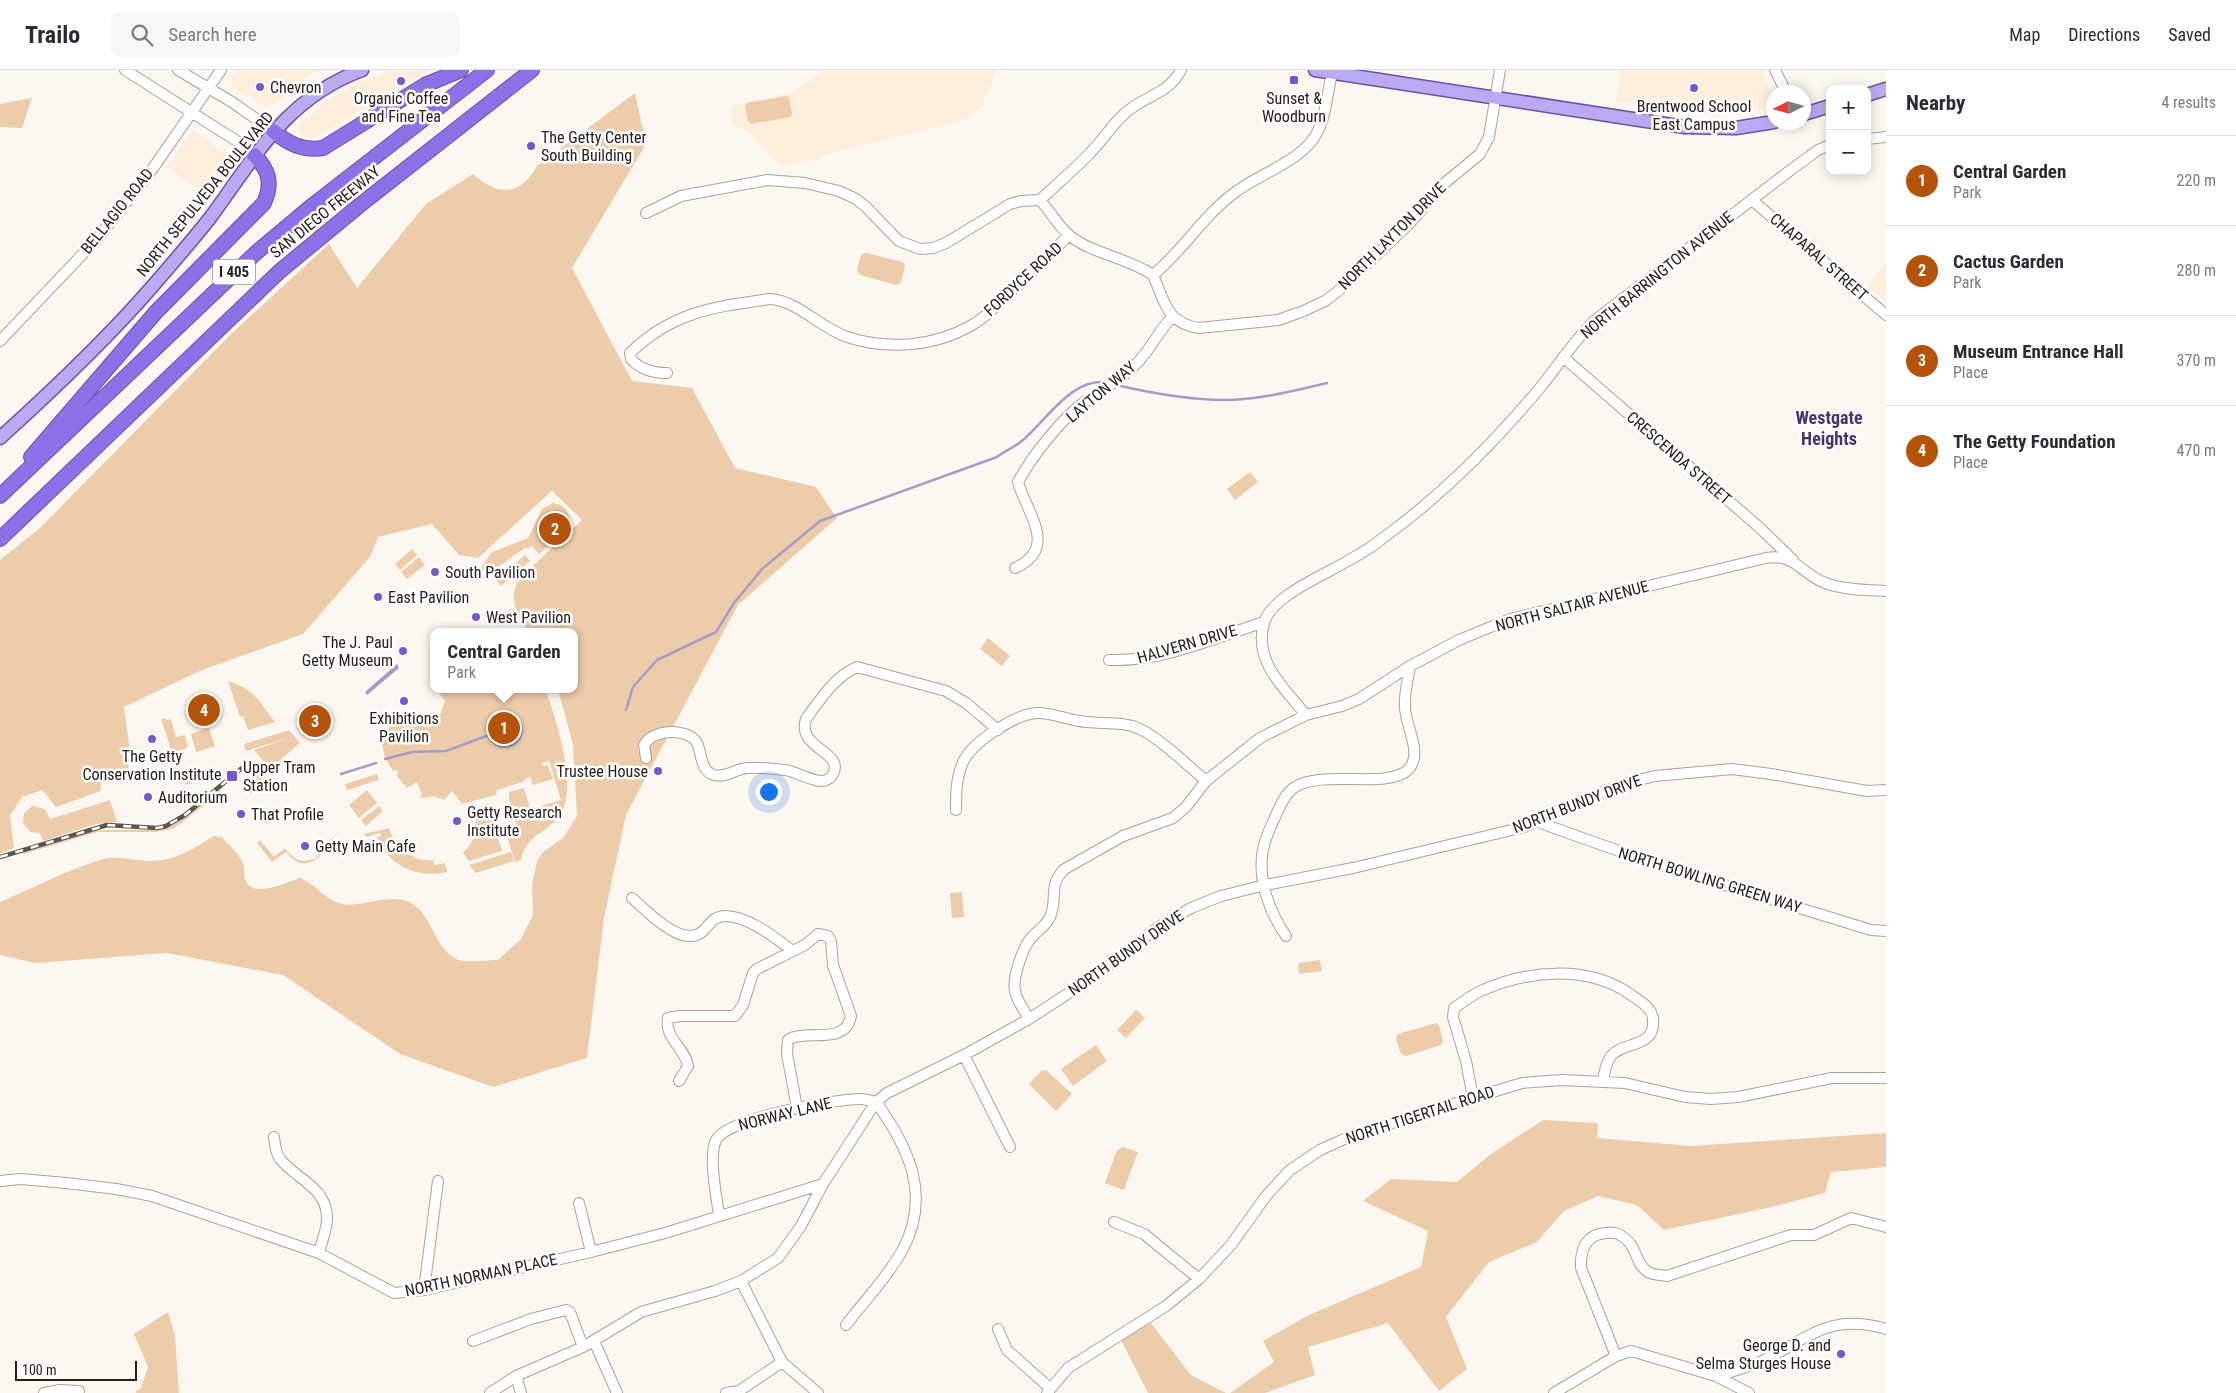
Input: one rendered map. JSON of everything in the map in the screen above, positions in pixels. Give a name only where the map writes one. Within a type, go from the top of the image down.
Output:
[{"type":"highway","points":[[273,131],[298,147],[311,150],[323,148],[424,85],[460,70]]},
{"type":"highway","name":"SAN DIEGO FREEWAY","points":[[0,496],[258,251],[313,205],[487,70]]},
{"type":"highway","points":[[0,528],[262,276],[323,224],[519,70]]},
{"type":"highway","name":"SAN DIEGO FREEWAY","points":[[0,539],[91,454],[204,342],[280,271],[360,204],[532,70]]},
{"type":"highway","points":[[0,492],[156,312],[258,211],[268,195],[269,177],[264,166],[254,155]]},
{"type":"main road","name":"NORTH SEPULVEDA BOULEVARD","points":[[0,438],[110,334],[151,288],[210,217],[273,131],[295,109],[314,95],[335,82],[362,70]]},
{"type":"main road","points":[[1315,70],[1701,128],[1736,128],[1766,123]]},
{"type":"main road","points":[[1871,94],[1886,89]]},
{"type":"main road","points":[[1811,112],[1826,107]]},
{"type":"street","points":[[125,70],[243,145],[254,155]]},
{"type":"street","points":[[178,70],[208,87],[273,131]]},
{"type":"street","name":"BELLAGIO ROAD","points":[[0,341],[97,239],[149,174],[221,70]]},
{"type":"street","points":[[646,214],[668,201],[688,194],[767,180],[805,183],[832,188],[856,199],[899,241],[920,249],[932,248],[946,243],[1010,204],[1021,201],[1040,200],[1091,152],[1124,114],[1131,108],[1163,91],[1172,83],[1181,70]]},
{"type":"street","name":"NORTH LAYTON DRIVE","points":[[1172,316],[1187,326],[1199,328],[1244,325],[1278,320],[1325,300],[1372,260],[1446,182],[1480,154],[1489,137],[1500,70]]},
{"type":"street","points":[[1775,70],[1782,85]]},
{"type":"street","points":[[1154,275],[1165,266],[1215,208],[1238,190],[1283,165],[1316,134],[1324,111],[1333,72]]},
{"type":"street","points":[[1871,139],[1886,137]]},
{"type":"street","name":"NORTH BARRINGTON AVENUE","points":[[1264,622],[1283,599],[1352,559],[1383,538],[1462,472],[1513,419],[1594,321],[1807,158],[1826,147]]},
{"type":"street","points":[[1040,200],[1069,236],[1154,275],[1163,303],[1172,316]]},
{"type":"street","name":"CHAPARAL STREET","points":[[1752,200],[1886,315]]},
{"type":"street","name":"FORDYCE ROAD","points":[[667,373],[656,373],[640,366],[631,359],[630,353],[652,335],[692,313],[713,307],[770,299],[780,299],[788,303],[827,329],[872,344],[895,346],[940,339],[972,325],[994,309],[1069,236]]},
{"type":"street","name":"LAYTON WAY","points":[[1015,568],[1028,562],[1036,552],[1038,543],[1038,530],[1018,482],[1022,473],[1053,434],[1085,401],[1117,382],[1138,362],[1158,332],[1172,316]]},
{"type":"street","name":"CRESCENDA STREET","points":[[1563,357],[1760,528],[1794,561]]},
{"type":"street","name":"NORTH SALTAIR AVENUE","points":[[1028,1019],[1015,992],[1016,976],[1027,942],[1049,919],[1053,909],[1053,887],[1056,878],[1063,870],[1124,836],[1173,818],[1186,807],[1206,781],[1260,738],[1306,715],[1342,706],[1358,699],[1410,666],[1459,640],[1510,619],[1766,558],[1780,557],[1794,561]]},
{"type":"street","points":[[1794,561],[1813,577],[1827,584],[1846,588],[1886,591]]},
{"type":"street","points":[[1264,622],[1261,638],[1267,666],[1306,715]]},
{"type":"street","name":"HALVERN DRIVE","points":[[1109,660],[1126,661],[1174,651],[1264,622]]},
{"type":"street","points":[[1286,936],[1270,908],[1262,867],[1262,851],[1282,801],[1294,787],[1307,782],[1333,779],[1387,779],[1400,776],[1410,768],[1414,758],[1414,745],[1406,721],[1404,705],[1410,666]]},
{"type":"street","points":[[646,758],[644,745],[651,738],[664,734],[685,734],[693,738],[698,745],[702,763],[711,774],[719,776],[739,769],[753,768],[792,771],[821,781],[828,779],[833,775],[835,767],[833,761],[809,740],[804,733],[804,725],[806,719],[834,683],[846,672],[857,667],[946,691],[961,699],[998,730]]},
{"type":"street","points":[[956,810],[956,791],[964,760],[975,747],[1016,719],[1040,713],[1073,721],[1124,724],[1139,729],[1152,737],[1206,781]]},
{"type":"street","name":"NORTH BUNDY DRIVE","points":[[490,1393],[516,1376],[583,1347],[641,1312],[715,1291],[741,1281],[778,1258],[800,1226],[822,1184],[876,1102],[887,1093],[964,1055],[1028,1019],[1098,974],[1157,928],[1191,908],[1221,896],[1265,885],[1354,868],[1524,827],[1574,803],[1623,784],[1664,775],[1732,770],[1772,774],[1867,791],[1886,790]]},
{"type":"street","name":"NORTH BOWLING GREEN WAY","points":[[1536,821],[1590,842],[1774,900],[1871,930],[1886,931]]},
{"type":"street","points":[[632,898],[668,928],[685,937],[695,936],[715,918],[725,916],[751,924],[793,952]]},
{"type":"street","points":[[679,1081],[688,1066],[687,1059],[667,1032],[668,1018],[680,1016],[735,1016],[743,1005],[753,973],[757,969],[805,945],[813,936],[824,934],[831,941],[833,965],[851,1016],[850,1024],[832,1035],[820,1037],[801,1035],[788,1040],[787,1054],[796,1108]]},
{"type":"street","points":[[1473,1098],[1466,1061],[1453,1017],[1454,1008],[1482,990],[1534,974],[1582,976],[1624,990],[1648,1007],[1653,1019],[1650,1032],[1643,1042],[1611,1055],[1603,1082]]},
{"type":"street","points":[[964,1055],[1010,1147]]},
{"type":"street","name":"NORTH TIGERTAIL ROAD","points":[[1049,1390],[1068,1368],[1166,1306],[1199,1279],[1231,1246],[1266,1196],[1290,1170],[1320,1150],[1353,1135],[1522,1083],[1562,1080],[1625,1083],[1685,1097],[1711,1100],[1738,1097],[1832,1078],[1886,1078]]},
{"type":"street","name":"NORWAY LANE","points":[[720,1216],[713,1154],[715,1142],[720,1133],[733,1127],[796,1108],[863,1098],[876,1102]]},
{"type":"street","points":[[846,1325],[902,1250],[914,1215],[916,1192],[912,1167],[904,1144],[876,1102]]},
{"type":"street","points":[[274,1136],[275,1148],[279,1158],[318,1192],[325,1206],[327,1220],[318,1254]]},
{"type":"street","name":"NORTH NORMAN PLACE","points":[[0,1181],[21,1179],[66,1183],[116,1189],[152,1196],[318,1254],[394,1293],[424,1290],[591,1252],[720,1216],[822,1184]]},
{"type":"street","points":[[424,1290],[438,1181]]},
{"type":"street","points":[[579,1203],[591,1252]]},
{"type":"street","points":[[1616,1356],[1581,1268],[1580,1254],[1586,1241],[1598,1233],[1615,1232],[1630,1241],[1639,1262],[1649,1273],[1667,1276],[1790,1235],[1814,1235],[1851,1218],[1886,1227]]},
{"type":"street","points":[[1114,1222],[1144,1234],[1199,1279]]},
{"type":"street","points":[[741,1281],[782,1362],[818,1393]]},
{"type":"street","points":[[473,1341],[530,1319],[566,1310],[570,1312],[583,1347]]},
{"type":"street","points":[[1716,1376],[1759,1363],[1821,1329],[1837,1323],[1860,1323],[1886,1329]]},
{"type":"street","points":[[998,1329],[1007,1350],[1049,1390]]},
{"type":"street","points":[[594,1340],[617,1393]]},
{"type":"street","points":[[1554,1393],[1567,1389],[1616,1356],[1631,1351],[1716,1376],[1749,1393]]},
{"type":"street","points":[[726,1393],[739,1391],[782,1362]]},
{"type":"street","points":[[516,1376],[521,1393]]},
{"type":"street","points":[[44,1393],[60,1390],[79,1391]]},
{"type":"shaded area","points":[[237,70],[321,70],[309,75],[288,94],[268,107],[233,88],[231,79]]},
{"type":"shaded area","points":[[395,70],[429,70],[314,138],[303,137],[298,131],[298,125],[328,100],[357,83]]},
{"type":"shaded area","points":[[825,70],[996,70],[982,106],[965,120],[835,152],[818,159],[780,166],[748,132],[733,125],[731,106],[793,92]]},
{"type":"shaded area","name":"Brentwood School East Campus","points":[[1621,70],[1762,70],[1768,85],[1766,85],[1766,109],[1730,114],[1707,114],[1616,103]]},
{"type":"shaded area","points":[[635,93],[646,144],[572,268],[632,381],[692,388],[735,468],[816,487],[837,518],[738,605],[626,815],[604,918],[587,1058],[493,1087],[400,1054],[283,975],[167,953],[36,963],[0,955],[0,902],[91,863],[115,858],[150,861],[168,859],[191,850],[213,836],[222,837],[238,854],[244,866],[245,879],[254,888],[270,888],[300,878],[331,900],[342,904],[350,905],[394,899],[411,903],[425,917],[444,949],[451,956],[459,960],[498,960],[521,939],[533,915],[532,885],[537,861],[543,852],[563,838],[577,816],[573,745],[559,693],[578,693],[578,628],[526,628],[518,616],[514,598],[516,585],[519,581],[582,520],[552,491],[478,558],[459,555],[432,524],[378,537],[370,557],[303,634],[202,670],[124,707],[130,751],[128,770],[101,778],[101,791],[56,807],[42,790],[22,797],[10,816],[14,848],[0,853],[0,560],[40,528],[230,335],[329,244],[357,288],[426,204],[473,174],[482,181],[499,189],[508,190],[516,188],[530,176],[537,166]]},
{"type":"shaded area","points":[[787,96],[792,113],[791,117],[751,124],[748,121],[745,106],[747,103]]},
{"type":"shaded area","points":[[32,98],[22,128],[0,127],[0,104]]},
{"type":"shaded area","points":[[193,130],[225,153],[228,162],[206,196],[168,167]]},
{"type":"shaded area","points":[[866,253],[903,262],[905,266],[901,283],[896,285],[860,275],[857,270],[861,255]]},
{"type":"shaded area","points":[[1886,263],[1886,302],[1867,285]]},
{"type":"shaded area","points":[[1250,472],[1258,482],[1235,500],[1227,489]]},
{"type":"shaded area","points":[[553,503],[564,508],[569,514],[573,525],[539,554],[532,546],[528,549],[526,547],[487,575],[481,567],[492,552],[528,538],[542,509]]},
{"type":"shaded area","points":[[412,549],[417,555],[400,570],[395,564]]},
{"type":"shaded area","points":[[525,555],[530,561],[501,586],[496,580]]},
{"type":"shaded area","points":[[419,557],[425,565],[407,579],[401,572]]},
{"type":"shaded area","points":[[988,638],[1010,656],[1002,666],[980,649]]},
{"type":"shaded area","points":[[397,664],[399,668],[367,695],[365,692]]},
{"type":"shaded area","points":[[228,681],[251,692],[275,722],[248,730],[243,716],[240,717]]},
{"type":"shaded area","points":[[439,693],[546,693],[560,734],[564,753],[567,771],[565,804],[555,821],[528,844],[521,860],[515,862],[507,836],[516,834],[514,828],[517,827],[509,800],[509,792],[524,788],[532,814],[543,811],[541,806],[561,800],[549,761],[542,763],[543,766],[548,765],[553,779],[533,785],[530,777],[525,779],[525,781],[497,790],[496,795],[462,804],[452,791],[444,800],[434,796],[421,798],[420,796],[422,795],[417,782],[407,788],[396,775],[398,774],[397,770],[393,771],[385,758],[380,735],[397,722],[430,725],[438,721],[445,701]]},
{"type":"shaded area","points":[[505,712],[518,717],[523,730],[518,743],[505,748],[492,743],[487,730],[492,717]]},
{"type":"shaded area","points":[[166,718],[166,720],[171,719],[176,737],[185,735],[188,747],[182,750],[184,757],[168,762],[166,754],[172,752],[161,719]]},
{"type":"shaded area","points":[[209,728],[215,746],[196,752],[191,734]]},
{"type":"shaded area","points":[[290,731],[300,743],[270,769],[254,750],[289,738],[246,751],[244,744]]},
{"type":"shaded area","points":[[195,770],[198,781],[185,785],[182,774]]},
{"type":"shaded area","points":[[259,774],[266,782],[251,794],[245,786]]},
{"type":"shaded area","points":[[377,774],[379,780],[347,790],[345,784]]},
{"type":"shaded area","points":[[219,789],[221,792],[172,829],[155,832],[97,832],[24,854],[23,852],[97,830],[156,830],[169,827],[183,819]]},
{"type":"shaded area","points":[[367,790],[377,803],[359,818],[349,805]]},
{"type":"shaded area","points":[[110,800],[117,822],[96,824],[43,841],[40,833],[30,832],[23,823],[24,813],[32,806],[45,809],[50,819]]},
{"type":"shaded area","points":[[379,806],[383,811],[366,826],[361,820]]},
{"type":"shaded area","points":[[494,806],[494,809],[489,811],[502,851],[469,861],[463,853],[474,837],[475,809]]},
{"type":"shaded area","points":[[389,828],[395,841],[405,852],[418,859],[433,860],[434,865],[445,863],[447,872],[425,874],[405,868],[389,856],[382,847],[377,837],[381,836],[380,833],[366,837],[364,834]]},
{"type":"shaded area","points":[[339,832],[327,844],[319,857],[309,863],[297,862],[286,852],[272,862],[257,843],[260,840],[274,857],[285,848],[298,860],[306,861],[316,858],[326,843]]},
{"type":"shaded area","points":[[511,852],[514,861],[476,873],[469,865]]},
{"type":"shaded area","points":[[962,892],[964,917],[952,918],[950,893]]},
{"type":"shaded area","points":[[1320,960],[1322,971],[1299,974],[1298,963]]},
{"type":"shaded area","points":[[1136,1010],[1145,1018],[1126,1038],[1117,1030]]},
{"type":"shaded area","points":[[1436,1023],[1439,1025],[1443,1041],[1441,1045],[1406,1056],[1401,1054],[1396,1039],[1398,1034]]},
{"type":"shaded area","points":[[1096,1045],[1107,1061],[1073,1086],[1061,1069]]},
{"type":"shaded area","points":[[1046,1070],[1072,1094],[1056,1111],[1029,1084],[1041,1071]]},
{"type":"shaded area","points":[[1543,1120],[1598,1123],[1597,1138],[1692,1146],[1886,1133],[1886,1167],[1831,1172],[1825,1193],[1776,1206],[1664,1230],[1637,1205],[1598,1196],[1564,1211],[1537,1242],[1489,1262],[1446,1317],[1467,1369],[1439,1391],[1388,1323],[1308,1347],[1315,1375],[1265,1393],[1230,1393],[1274,1362],[1263,1341],[1309,1315],[1421,1267],[1428,1231],[1363,1201],[1391,1179],[1457,1182],[1491,1154]]},
{"type":"shaded area","points":[[1123,1147],[1138,1152],[1124,1190],[1105,1183],[1117,1150]]},
{"type":"shaded area","points":[[168,1312],[175,1335],[179,1393],[136,1393],[137,1390],[140,1390],[148,1367],[134,1334]]},
{"type":"shaded area","points":[[1147,1318],[1191,1375],[1226,1393],[1148,1393],[1119,1336]]},
{"type":"waterway","points":[[626,710],[633,687],[657,660],[716,632],[734,603],[762,569],[820,521],[997,457],[1023,440],[1061,401],[1072,393],[1096,382],[1109,383]]},
{"type":"waterway","points":[[1116,385],[1170,396],[1237,400],[1263,397],[1327,383]]},
{"type":"waterway","points":[[385,759],[412,752],[446,751],[489,735]]},
{"type":"waterway","points":[[341,774],[376,763]]},
{"type":"railway","points":[[0,857],[107,825],[157,828],[166,826],[185,815],[247,764]]},
{"type":"place","name":"Sunset & Woodburn","points":[[1294,80]]},
{"type":"place","name":"Organic Coffee and Fine Tea","points":[[401,81]]},
{"type":"place","name":"Chevron","points":[[260,87]]},
{"type":"place","name":"Brentwood School East Campus","points":[[1694,88]]},
{"type":"place","name":"The Getty Center South Building","points":[[531,146]]},
{"type":"place","name":"Cactus Garden","points":[[555,529]]},
{"type":"place","name":"South Pavilion","points":[[435,572]]},
{"type":"place","name":"East Pavilion","points":[[378,597]]},
{"type":"place","name":"West Pavilion","points":[[476,617]]},
{"type":"place","name":"The J. Paul Getty Museum","points":[[403,651]]},
{"type":"place","name":"Exhibitions Pavilion","points":[[404,701]]},
{"type":"place","name":"The Getty Foundation","points":[[204,710]]},
{"type":"place","name":"Museum Entrance Hall","points":[[315,721]]},
{"type":"place","name":"Central Garden","points":[[504,728]]},
{"type":"place","name":"The Getty Conservation Institute","points":[[152,739]]},
{"type":"place","name":"Trustee House","points":[[658,771]]},
{"type":"place","name":"Upper Tram Station","points":[[232,776]]},
{"type":"place","name":"Auditorium","points":[[148,797]]},
{"type":"place","name":"That Profile","points":[[241,814]]},
{"type":"place","name":"Getty Research Institute","points":[[457,821]]},
{"type":"place","name":"Getty Main Cafe","points":[[305,846]]},
{"type":"place","name":"George D. and Selma Sturges House","points":[[1841,1354]]},
{"type":"district","name":"Westgate Heights","points":[[1829,427]]}]
